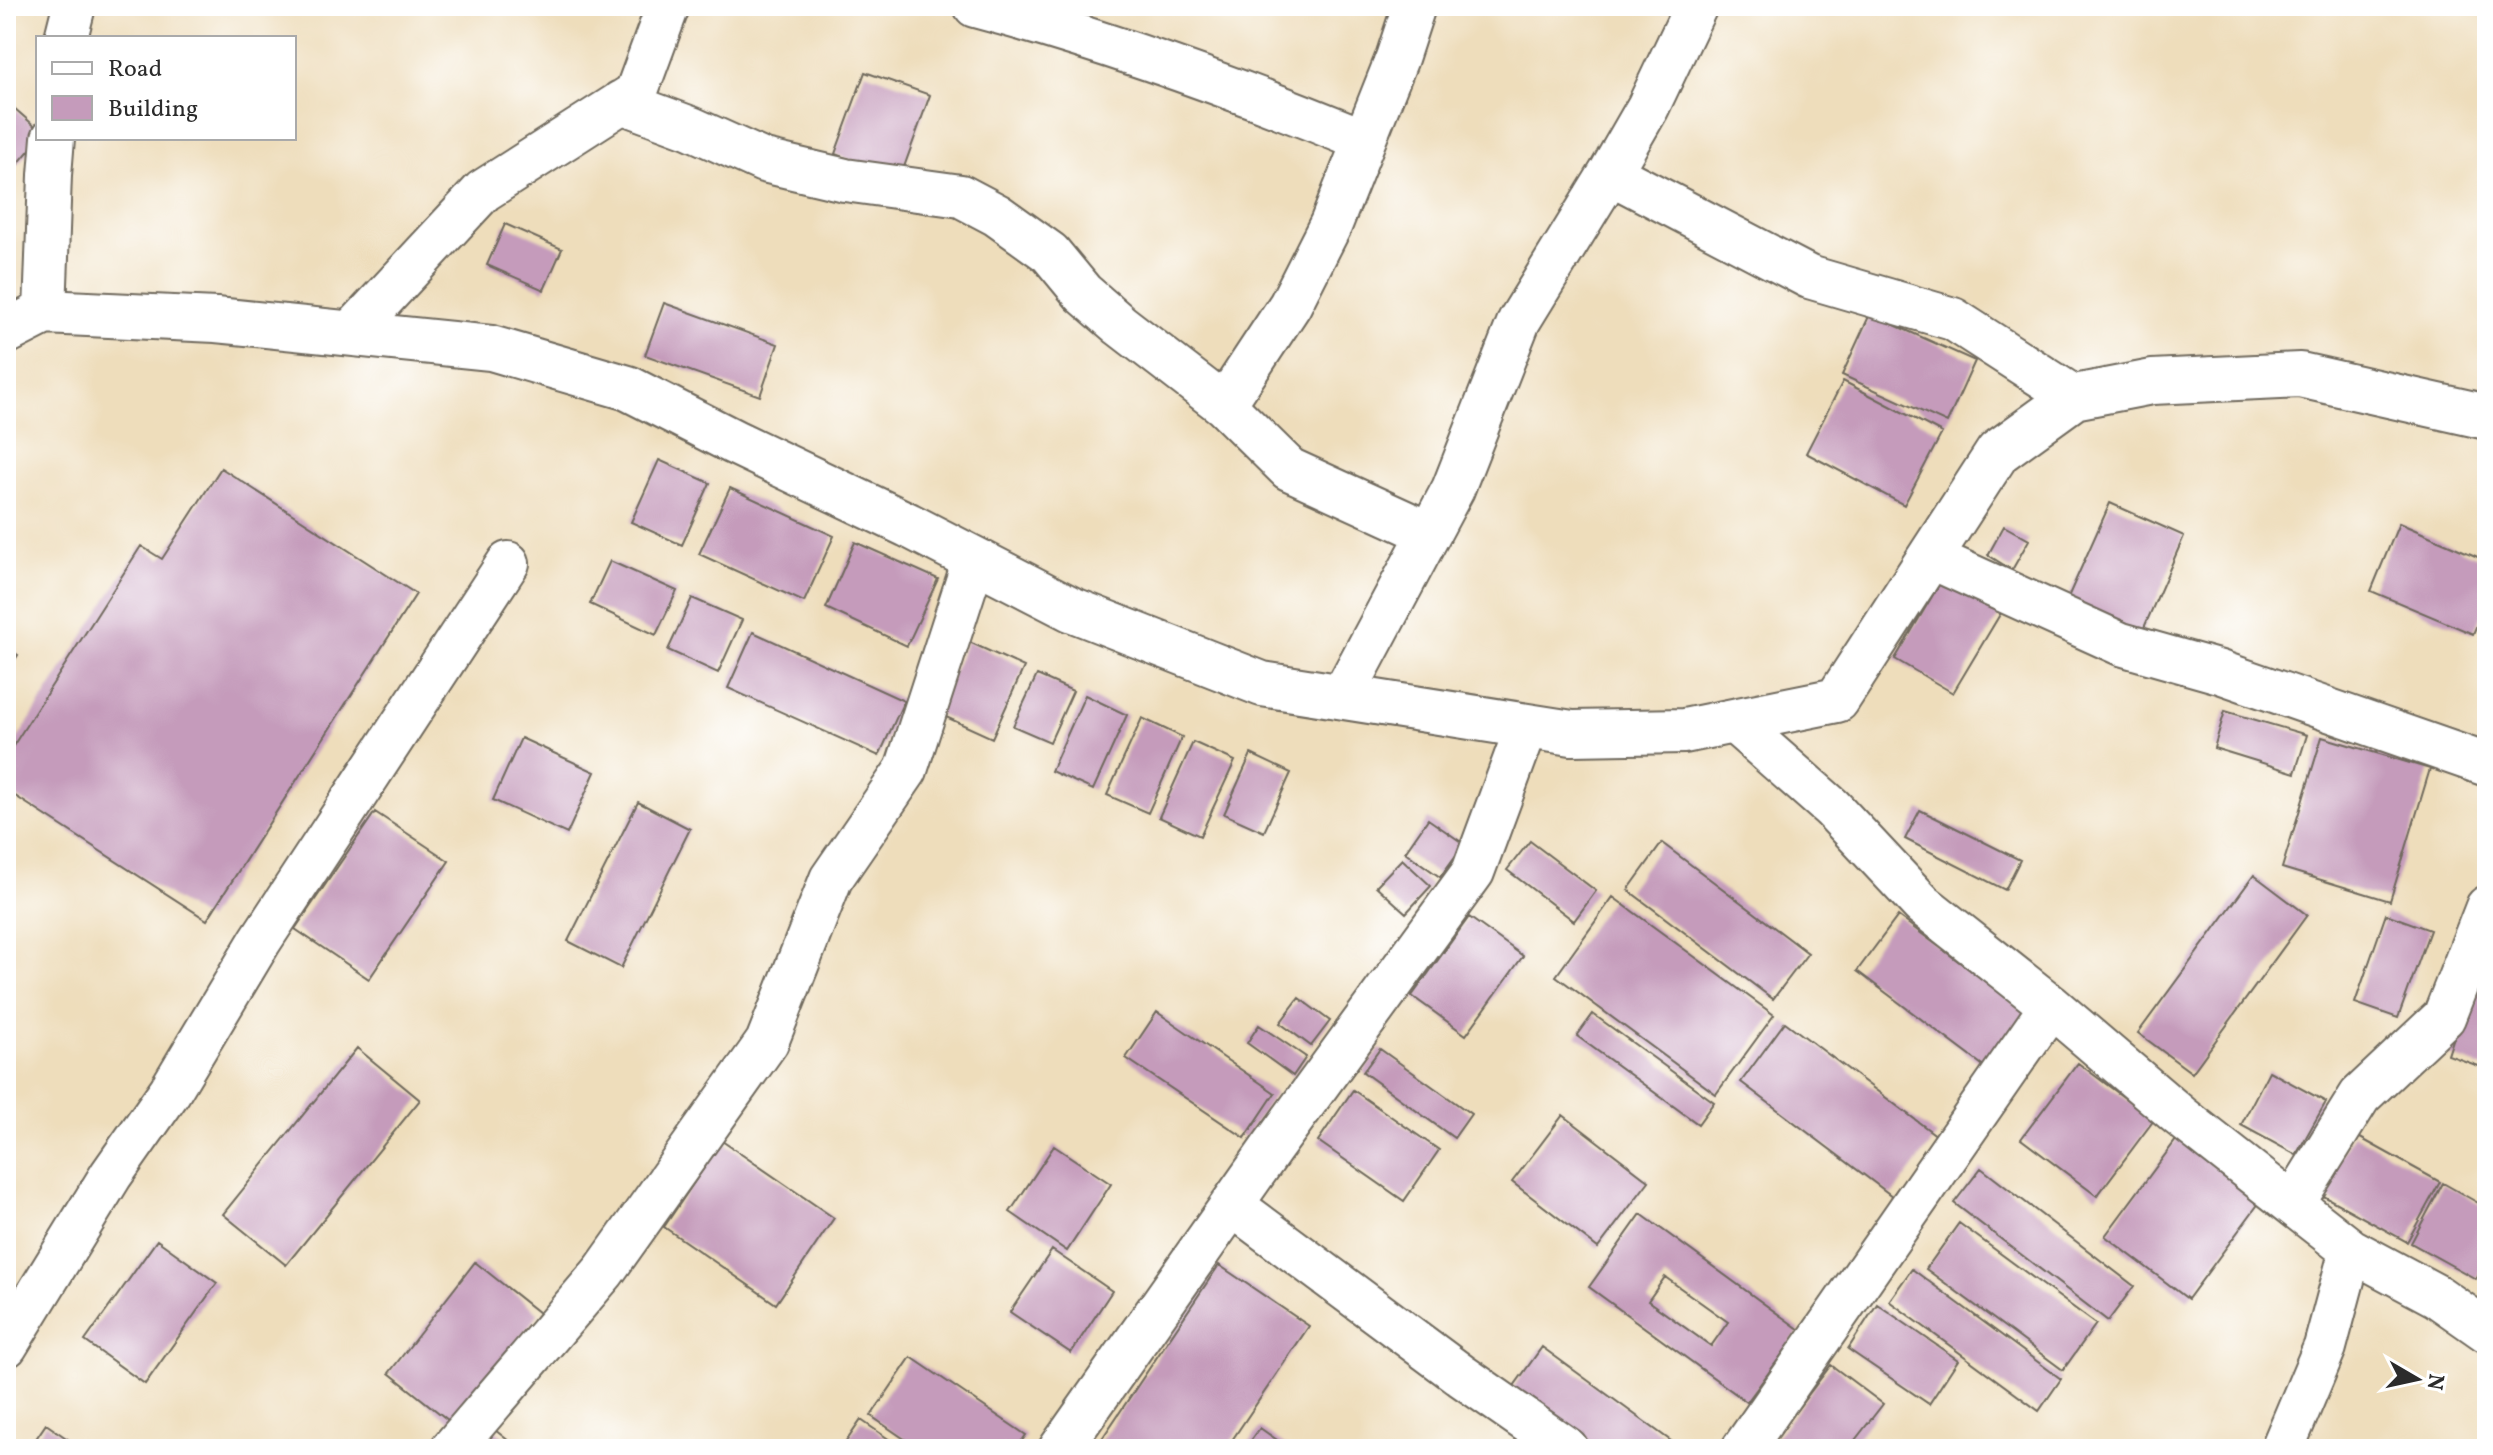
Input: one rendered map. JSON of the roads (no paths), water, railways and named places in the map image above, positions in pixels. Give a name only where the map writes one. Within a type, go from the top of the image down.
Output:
[{"type":"street","points":[[66,36],[74,6]]},
{"type":"street","points":[[352,332],[483,191],[636,93],[668,6]]},
{"type":"street","points":[[975,6],[1050,26],[1186,72],[1363,140]]},
{"type":"street","points":[[1224,405],[1290,305],[1331,224],[1397,58],[1414,6]]},
{"type":"street","points":[[1342,697],[1453,489],[1519,321],[1648,107],[1696,6]]},
{"type":"street","points":[[621,102],[691,128],[764,161],[845,180],[961,196],[997,215],[1050,253],[1083,293],[1224,405],[1289,469],[1429,533]]},
{"type":"street","points":[[45,312],[53,140]]},
{"type":"street","points":[[1610,173],[1809,277],[1953,319],[2074,397]]},
{"type":"street","points":[[6,332],[45,312],[216,320],[491,348],[628,388],[1071,609],[1262,684],[1572,733],[1684,731],[1837,700],[1998,452],[2074,397],[2152,382],[2300,375],[2487,417]]},
{"type":"street","points":[[1930,557],[2121,644],[2220,672],[2487,765]]},
{"type":"street","points":[[452,1449],[604,1271],[767,1042],[831,879],[906,770],[974,560]]},
{"type":"street","points":[[6,1346],[111,1175],[170,1091],[260,941],[508,563]]},
{"type":"street","points":[[1733,721],[1832,808],[1922,904],[2051,1006],[2180,1116],[2351,1250],[2437,1296],[2487,1331]]},
{"type":"street","points":[[1060,1449],[1473,872],[1527,726]]},
{"type":"street","points":[[2293,1204],[2360,1096],[2444,1017],[2487,907]]},
{"type":"street","points":[[1743,1449],[2051,1006]]},
{"type":"street","points":[[1232,1205],[1462,1376],[1567,1449]]},
{"type":"street","points":[[2282,1449],[2325,1347],[2351,1250]]}]
